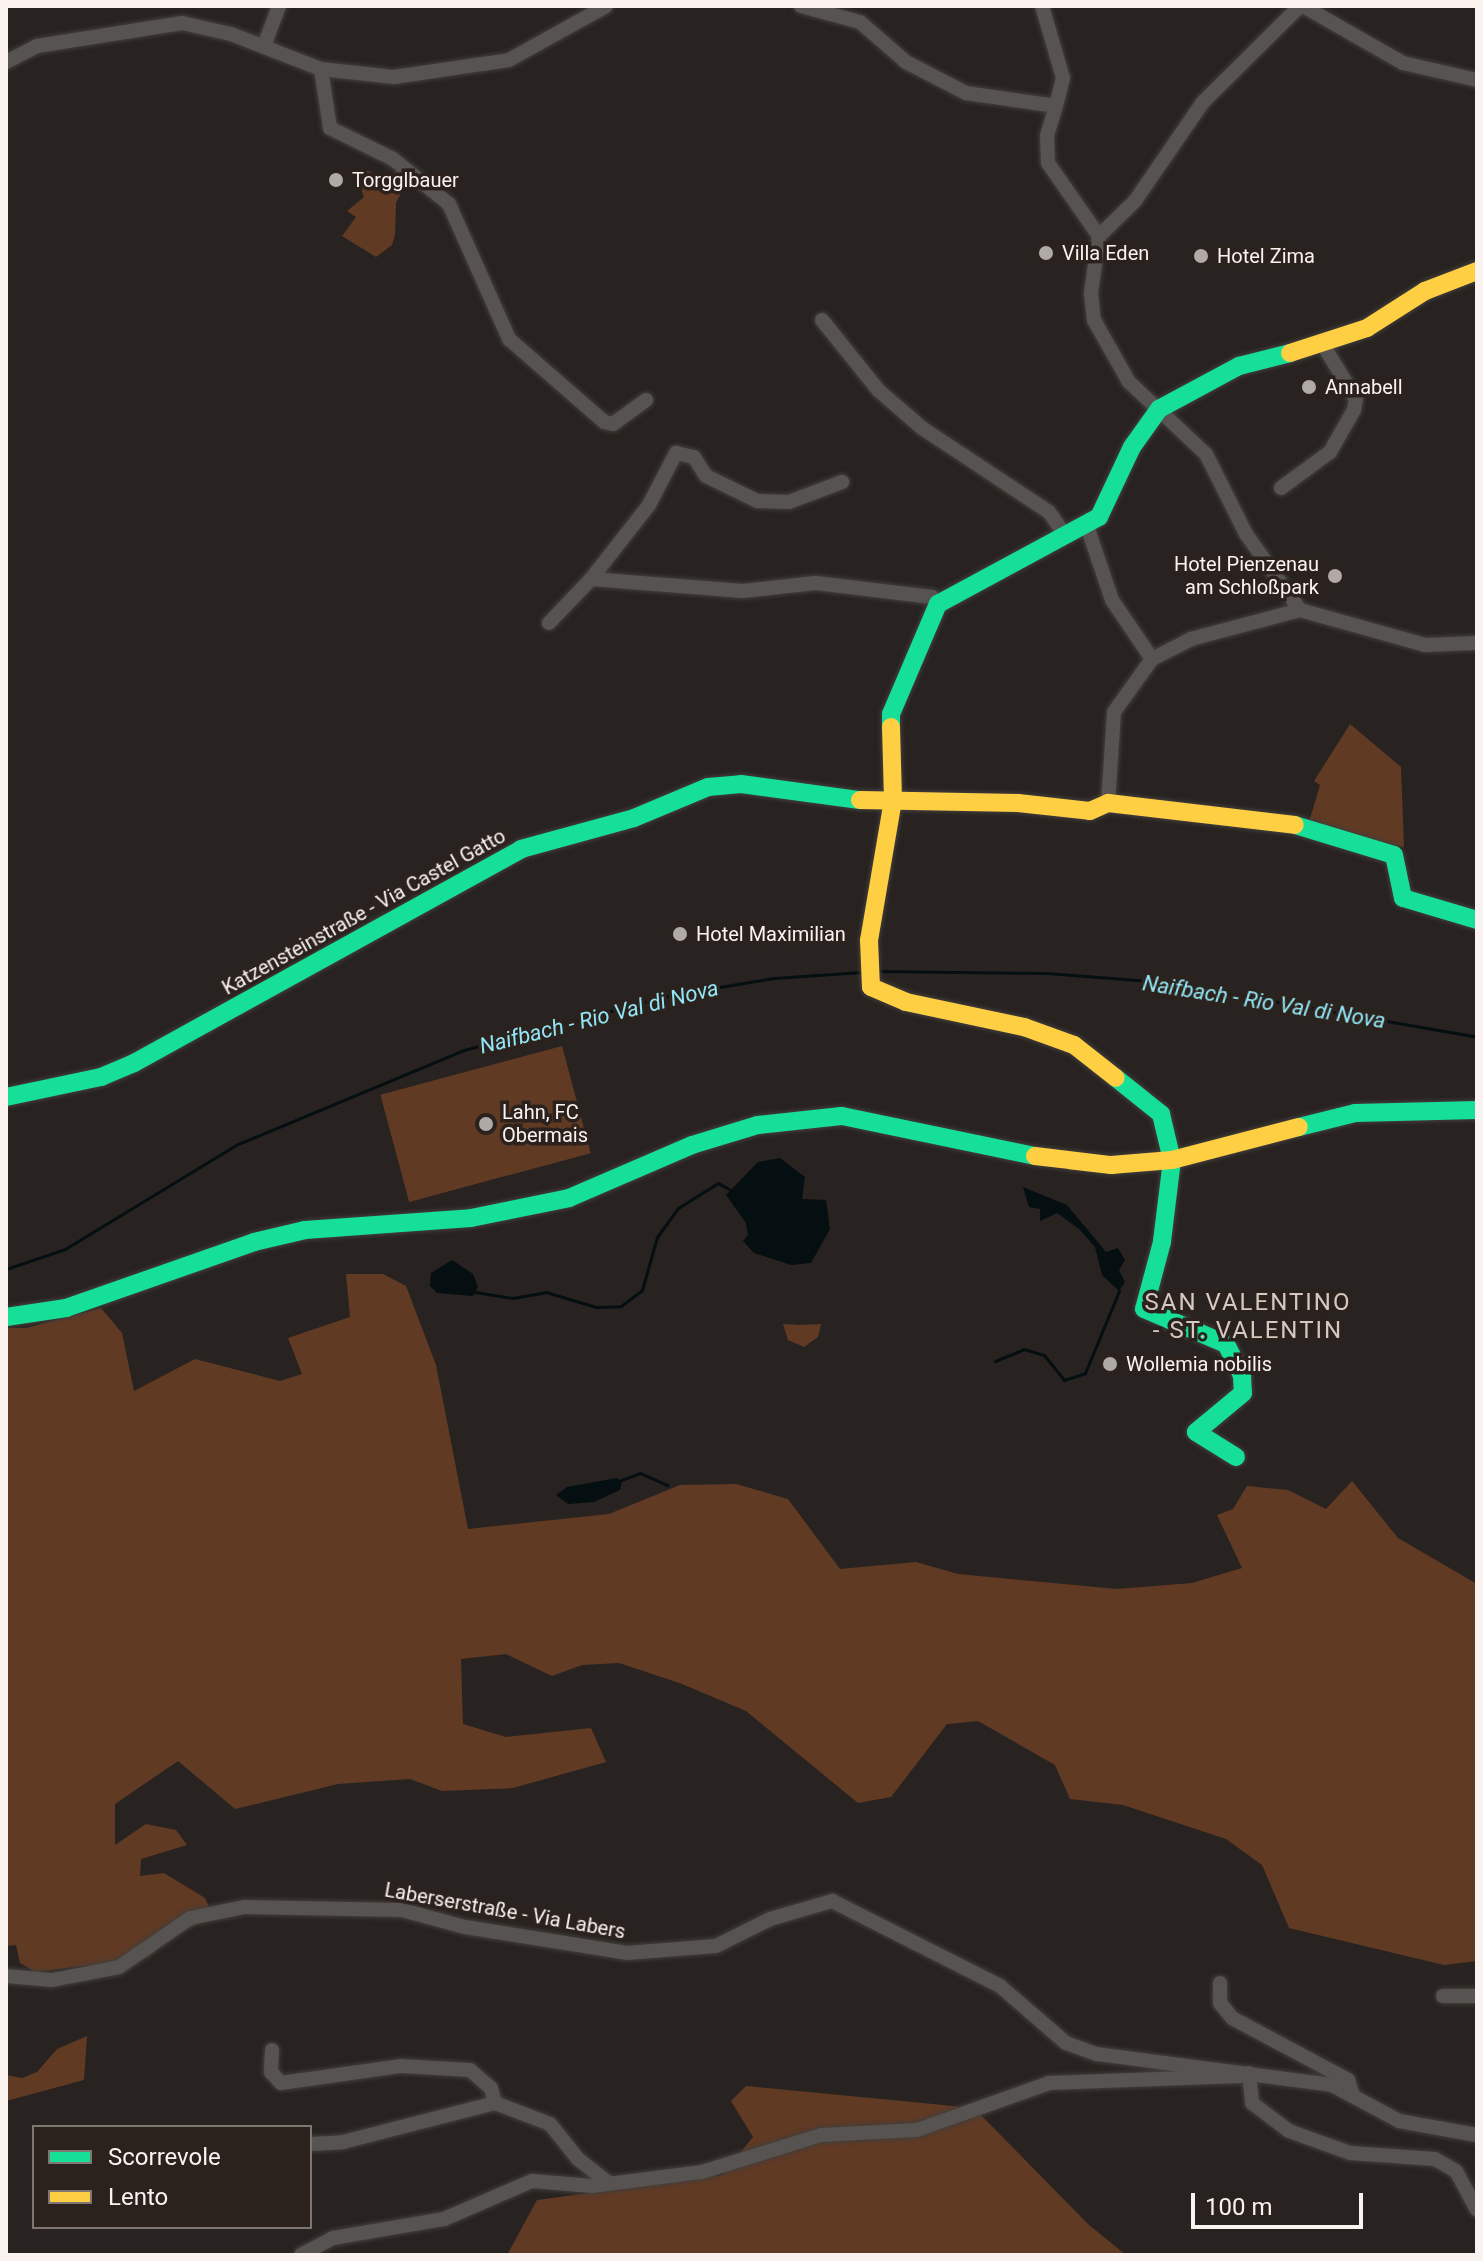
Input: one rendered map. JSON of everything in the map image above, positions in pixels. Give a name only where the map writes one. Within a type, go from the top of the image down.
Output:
[{"type":"street","points":[[264,46],[279,6]]},
{"type":"street","points":[[6,62],[37,46],[182,23],[264,46],[321,69],[377,78],[488,65],[566,33],[606,6]]},
{"type":"street","points":[[801,6],[860,22],[906,62],[966,93],[1056,106]]},
{"type":"street","points":[[1042,6],[1063,78],[1047,135],[1048,163],[1099,236]]},
{"type":"street","points":[[1300,610],[1246,534],[1206,454],[1115,363],[1094,320],[1091,293],[1099,236],[1135,201],[1196,110],[1301,6],[1403,63],[1477,80]]},
{"type":"street","points":[[321,69],[330,128],[393,159],[449,204],[509,339],[604,422],[613,424],[646,400]]},
{"type":"street","points":[[1236,1457],[1196,1432],[1243,1393],[1242,1376],[1226,1344],[1144,1309],[1162,1242],[1172,1160],[1161,1114],[1074,1045],[1024,1027],[876,993],[868,968],[893,800],[891,714],[938,604],[1099,517],[1132,447],[1159,409],[1239,366],[1323,345],[1367,328],[1425,291],[1477,271]]},
{"type":"street","points":[[822,320],[878,390],[922,428],[1049,512],[1065,535]]},
{"type":"street","points":[[1281,488],[1330,452],[1354,410],[1356,399],[1323,345]]},
{"type":"street","points":[[549,623],[591,579],[649,505],[676,453],[694,457],[706,476],[757,501],[789,502],[842,482]]},
{"type":"street","points":[[1087,526],[1105,567],[1112,600],[1152,659]]},
{"type":"street","points":[[591,579],[743,591],[816,583],[932,597],[938,604]]},
{"type":"street","points":[[1108,803],[1114,712],[1152,659],[1191,639],[1300,610],[1425,645],[1477,643]]},
{"type":"street","name":"Katzensteinstraße - Via Castel Gatto","points":[[6,1097],[101,1077],[134,1063],[521,849],[634,818],[708,787],[741,784],[834,799],[1090,811],[1108,803],[1285,822],[1384,850],[1398,862],[1403,898],[1477,920]]},
{"type":"street","points":[[6,1317],[66,1308],[254,1242],[285,1235],[523,1209],[569,1198],[692,1145],[758,1125],[842,1116],[951,1135],[1018,1154],[1066,1163],[1172,1160],[1355,1113],[1477,1110]]},
{"type":"street","name":"Laberserstraße - Via Labers","points":[[6,1976],[52,1980],[119,1967],[190,1918],[244,1907],[402,1910],[465,1927],[627,1953],[716,1946],[770,1919],[832,1901],[1000,1986],[1066,2043],[1097,2054],[1249,2073],[1352,2092],[1399,2121],[1477,2135]]},
{"type":"street","name":"Laberserstraße - Via Labers","points":[[1220,1983],[1220,2003],[1232,2018],[1348,2080],[1352,2092]]},
{"type":"street","points":[[1443,1996],[1477,1996]]},
{"type":"street","points":[[272,2050],[271,2072],[281,2083],[400,2066],[470,2070],[491,2088],[495,2103]]},
{"type":"street","points":[[301,2255],[333,2238],[444,2219],[532,2181],[609,2183],[737,2165],[821,2135],[917,2130],[965,2117],[1025,2088],[1064,2080],[1225,2079],[1249,2073],[1252,2103],[1289,2131],[1350,2153],[1435,2159],[1456,2171],[1477,2210]]},
{"type":"street","points":[[312,2145],[317,2148],[374,2136],[495,2103],[550,2124],[578,2159],[609,2183]]},
{"type":"shaded area","points":[[398,166],[407,180],[396,203],[395,235],[392,245],[376,257],[342,236],[356,217],[347,211],[364,197],[359,184],[362,168],[390,181]]},
{"type":"shaded area","points":[[1350,724],[1401,767],[1404,847],[1325,832],[1309,822],[1320,785],[1314,781]]},
{"type":"shaded area","name":"Lahn, FC Obermais","points":[[562,1046],[591,1153],[409,1202],[380,1095]]},
{"type":"shaded area","points":[[780,1158],[805,1177],[802,1199],[826,1200],[830,1229],[811,1263],[791,1265],[754,1253],[743,1241],[748,1235],[746,1223],[726,1195],[758,1162]]},
{"type":"shaded area","points":[[1023,1187],[1067,1205],[1106,1252],[1118,1248],[1125,1260],[1119,1270],[1125,1282],[1119,1291],[1102,1275],[1095,1247],[1079,1229],[1057,1213],[1040,1221],[1040,1209],[1029,1207]]},
{"type":"shaded area","points":[[452,1260],[473,1274],[478,1287],[473,1296],[437,1293],[430,1286],[431,1273]]},
{"type":"shaded area","points":[[346,1274],[383,1274],[406,1286],[436,1365],[468,1529],[609,1514],[680,1485],[736,1484],[788,1499],[840,1569],[916,1562],[958,1574],[1117,1589],[1192,1583],[1242,1568],[1217,1515],[1233,1509],[1247,1486],[1288,1490],[1326,1509],[1352,1481],[1398,1538],[1477,1584],[1477,1961],[1444,1965],[1289,1928],[1262,1865],[1226,1839],[1123,1805],[1070,1799],[1055,1765],[978,1721],[947,1724],[891,1797],[858,1803],[746,1711],[682,1684],[619,1663],[582,1665],[552,1676],[506,1654],[461,1659],[463,1724],[506,1737],[591,1728],[606,1762],[513,1788],[442,1791],[410,1779],[338,1784],[235,1809],[178,1761],[115,1804],[115,1845],[146,1824],[176,1830],[187,1845],[141,1859],[140,1876],[164,1873],[205,1898],[214,1917],[176,1934],[147,1958],[35,1972],[20,1963],[16,1945],[6,1946],[6,1328],[26,1328],[101,1308],[122,1333],[134,1391],[195,1359],[280,1381],[302,1374],[288,1338],[350,1317]]},
{"type":"shaded area","points":[[783,1324],[821,1324],[818,1337],[804,1347],[788,1340]]},
{"type":"shaded area","points":[[617,1478],[622,1482],[620,1490],[594,1502],[568,1504],[556,1495],[567,1487]]},
{"type":"shaded area","points":[[87,2036],[84,2080],[6,2101],[6,2075],[22,2078],[37,2072],[57,2049]]},
{"type":"shaded area","points":[[746,2086],[974,2108],[1089,2225],[1126,2255],[507,2255],[537,2200],[722,2175],[753,2137],[731,2101]]},
{"type":"waterway","name":"Naifbach - Rio Val di Nova","points":[[878,971],[1047,973],[1163,982],[1477,1037]]},
{"type":"waterway","name":"Naifbach - Rio Val di Nova","points":[[6,1269],[65,1249],[238,1144],[464,1050],[671,995],[774,978],[862,972]]},
{"type":"waterway","points":[[475,1292],[513,1298],[546,1292],[596,1307],[621,1306],[642,1290],[657,1237],[678,1208],[718,1183],[729,1189]]},
{"type":"waterway","points":[[995,1361],[1024,1349],[1044,1355],[1064,1380],[1085,1373],[1119,1291]]},
{"type":"waterway","points":[[621,1480],[640,1473],[667,1485]]},
{"type":"traffic: fast","points":[[891,727],[891,714],[938,604],[1099,517],[1132,447],[1159,409],[1239,366],[1290,353]]},
{"type":"traffic: fast","points":[[6,1097],[101,1077],[134,1063],[521,849],[634,818],[708,787],[741,784],[860,800]]},
{"type":"traffic: fast","points":[[1295,825],[1394,855],[1403,898],[1477,920]]},
{"type":"traffic: fast","points":[[1116,1078],[1161,1114],[1172,1160],[1162,1242],[1144,1309],[1226,1344],[1242,1376],[1243,1393],[1196,1432],[1236,1457]]},
{"type":"traffic: fast","points":[[1299,1127],[1355,1113],[1477,1110]]},
{"type":"traffic: fast","points":[[6,1317],[66,1308],[254,1242],[305,1230],[471,1218],[569,1198],[692,1145],[758,1125],[842,1116],[1035,1156]]},
{"type":"traffic: slow","points":[[1290,353],[1367,328],[1425,291],[1477,271]]},
{"type":"traffic: slow","points":[[891,727],[893,800],[869,940],[871,987],[906,1002],[1024,1027],[1074,1045],[1116,1078]]},
{"type":"traffic: slow","points":[[860,800],[1018,803],[1090,811],[1108,803],[1295,825]]},
{"type":"traffic: slow","points":[[1035,1156],[1111,1165],[1172,1160],[1299,1127]]},
{"type":"place","name":"Torgglbauer","points":[[336,180]]},
{"type":"place","name":"Villa Eden","points":[[1046,253]]},
{"type":"place","name":"Hotel Zima","points":[[1201,256]]},
{"type":"place","name":"Annabell","points":[[1309,387]]},
{"type":"place","name":"Hotel Pienzenau am Schloßpark","points":[[1335,576]]},
{"type":"place","name":"Hotel Maximilian","points":[[680,934]]},
{"type":"place","name":"Lahn, FC Obermais","points":[[486,1124]]},
{"type":"place","name":"Wollemia nobilis","points":[[1110,1364]]},
{"type":"district","name":"SAN VALENTINO - ST. VALENTIN","points":[[1248,1317]]}]
